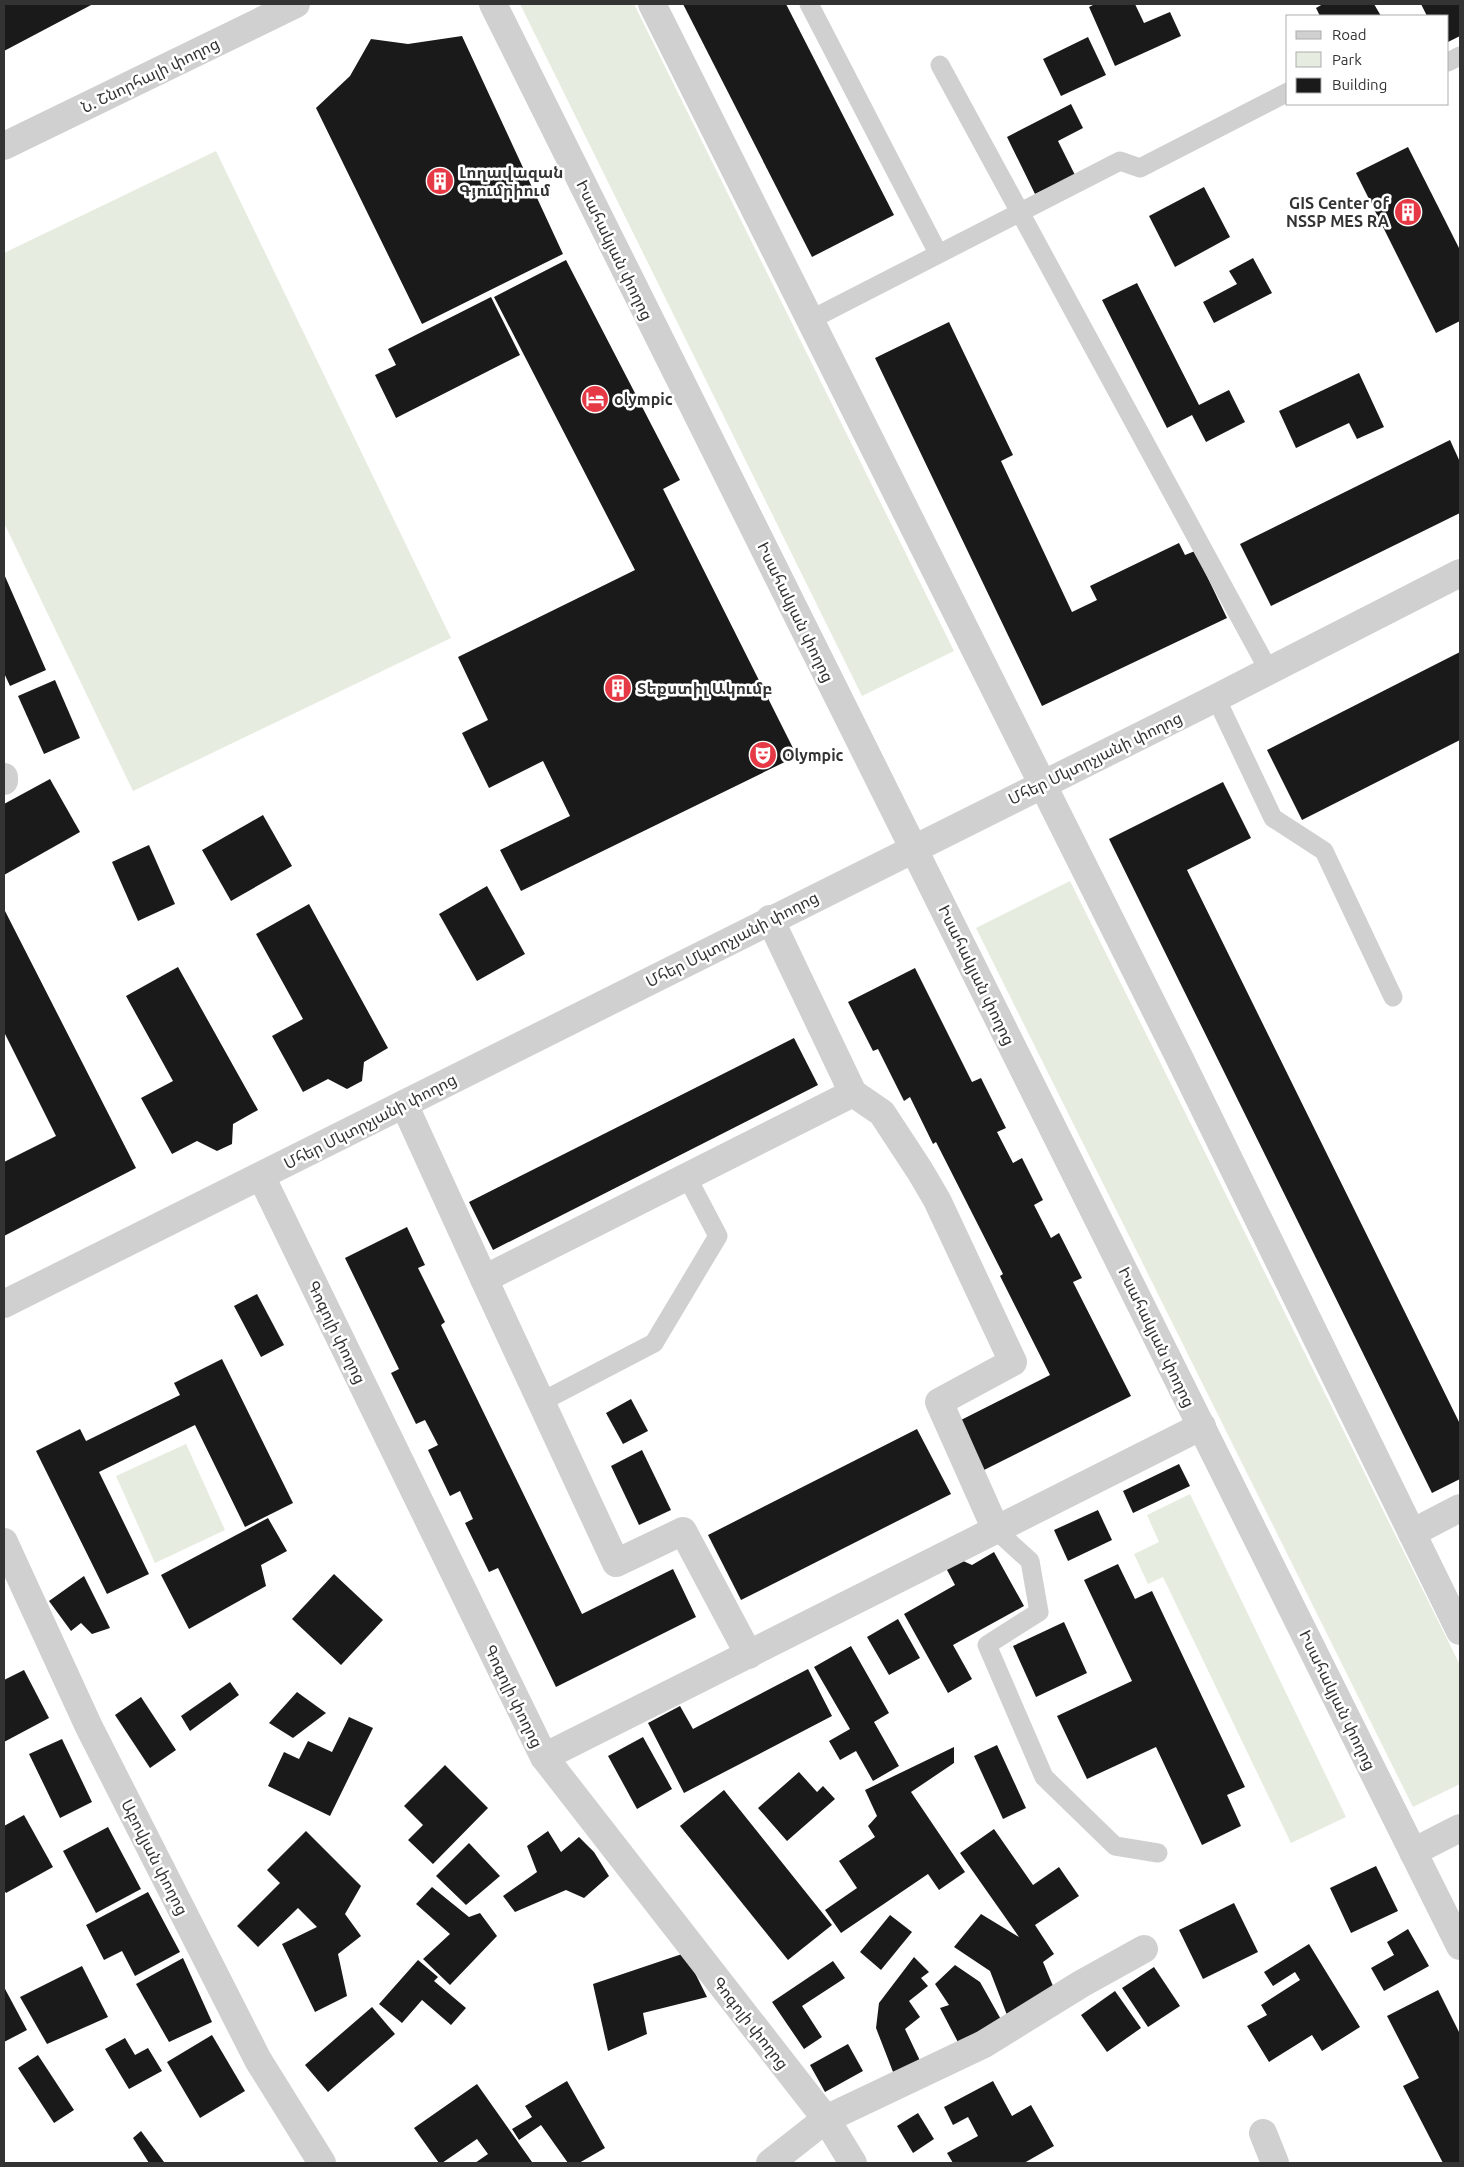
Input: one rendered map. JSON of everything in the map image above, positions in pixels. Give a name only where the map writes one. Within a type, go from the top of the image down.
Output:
[{"type":"street","name":"Իսահակյան փողոց","points":[[493,4],[1413,1852],[1459,1940]]},
{"type":"street","points":[[652,4],[812,319],[1042,785],[1182,1063],[1460,1631]]},
{"type":"street","name":"Ն. Շնորհալի փողոց","points":[[4,146],[288,5]]},
{"type":"street","name":"Մհեր Մկտրչյանի փողոց","points":[[4,1304],[770,919],[1216,698],[1460,573]]},
{"type":"street","points":[[770,919],[853,1093],[882,1112],[920,1171],[950,1225],[1013,1362],[939,1402],[996,1530]]},
{"type":"street","points":[[484,1279],[853,1093]]},
{"type":"street","points":[[404,1104],[616,1563],[683,1531],[749,1654]]},
{"type":"street","name":"Գոգոլի փողոց","points":[[261,1176],[544,1758],[826,2120],[853,2163]]},
{"type":"street","points":[[544,1758],[1202,1426]]},
{"type":"street","points":[[1412,1533],[1460,1508]]},
{"type":"street","name":"Աբովյան փողոց","points":[[4,1542],[89,1727],[258,2060],[322,2163]]},
{"type":"street","points":[[1413,1852],[1460,1828]]},
{"type":"street","points":[[770,2163],[826,2120],[984,2044],[1081,1984],[1144,1949]]},
{"type":"street","points":[[1263,2133],[1275,2163]]},
{"type":"lane","points":[[808,4],[938,253]]},
{"type":"lane","points":[[940,66],[1268,671]]},
{"type":"lane","points":[[812,319],[1120,161],[1140,168],[1286,93]]},
{"type":"lane","points":[[1216,698],[1273,818],[1324,851],[1393,997]]},
{"type":"lane","points":[[541,1402],[654,1342],[718,1236],[687,1176]]},
{"type":"lane","points":[[996,1530],[1030,1561],[1039,1612],[987,1645],[1044,1777],[1115,1846],[1158,1853]]},
{"type":"green space","points":[[520,4],[634,4],[954,651],[862,696]]},
{"type":"green space","points":[[216,151],[451,638],[133,791],[4,523],[4,253]]},
{"type":"green space","points":[[1070,881],[1460,1665],[1460,1784],[1413,1807],[976,928]]},
{"type":"green space","points":[[186,1444],[225,1530],[155,1563],[116,1476]]},
{"type":"green space","points":[[1190,1494],[1346,1817],[1291,1843],[1163,1577],[1148,1584],[1134,1554],[1159,1542],[1147,1515]]},
{"type":"building","points":[[4,4],[93,4],[4,51]]},
{"type":"building","points":[[683,4],[786,4],[894,215],[812,257]]},
{"type":"building","points":[[1095,4],[1135,4],[1144,23],[1170,12],[1181,36],[1115,66],[1089,7]]},
{"type":"building","points":[[1323,4],[1374,4],[1380,15],[1320,15],[1316,8]]},
{"type":"building","points":[[1421,4],[1460,4],[1460,36],[1449,42],[1449,15],[1426,15]]},
{"type":"building","name":"Լողավազան Գյումրիում","points":[[462,36],[563,254],[422,324],[316,108],[350,76],[371,39],[408,44]]},
{"type":"building","points":[[1088,37],[1106,75],[1061,96],[1043,59]]},
{"type":"building","points":[[1071,104],[1083,128],[1058,141],[1075,175],[1035,194],[1007,137]]},
{"type":"building","name":"GIS Center of NSSP MES RA","points":[[1408,147],[1460,250],[1460,321],[1436,333],[1356,173]]},
{"type":"building","points":[[1204,187],[1230,237],[1175,267],[1149,216]]},
{"type":"building","points":[[1253,258],[1272,293],[1214,323],[1203,302],[1237,284],[1229,271]]},
{"type":"building","name":"Տեքստիլ Ակումբ","points":[[566,260],[680,480],[663,489],[797,756],[521,891],[500,850],[570,816],[543,761],[489,788],[462,733],[488,720],[458,657],[635,570],[494,297]]},
{"type":"building","points":[[1137,283],[1199,405],[1229,390],[1245,422],[1206,442],[1192,415],[1167,428],[1102,300]]},
{"type":"building","points":[[491,297],[520,355],[396,418],[375,375],[396,365],[388,349]]},
{"type":"building","points":[[949,322],[1013,455],[1001,461],[1072,612],[1097,600],[1090,586],[1179,543],[1185,555],[1195,551],[1227,618],[1042,706],[875,358]]},
{"type":"building","points":[[1359,373],[1384,427],[1357,439],[1349,423],[1296,448],[1279,411]]},
{"type":"building","points":[[1450,440],[1460,462],[1460,513],[1271,606],[1240,544]]},
{"type":"building","points":[[4,574],[46,670],[10,686],[4,673]]},
{"type":"building","points":[[1460,652],[1460,740],[1302,820],[1267,750]]},
{"type":"building","points":[[55,680],[80,738],[44,754],[18,696]]},
{"type":"building","points":[[50,779],[80,832],[4,875],[4,804]]},
{"type":"building","points":[[1223,782],[1251,838],[1187,870],[1460,1424],[1460,1479],[1432,1493],[1109,839]]},
{"type":"building","points":[[263,815],[292,866],[231,901],[202,850]]},
{"type":"building","points":[[149,845],[175,904],[138,921],[112,862]]},
{"type":"building","points":[[487,886],[525,954],[477,981],[439,914]]},
{"type":"building","points":[[309,904],[388,1048],[364,1062],[362,1081],[347,1089],[328,1079],[303,1092],[272,1036],[303,1019],[256,934]]},
{"type":"building","points":[[4,909],[136,1168],[4,1236],[4,1162],[56,1136],[4,1032]]},
{"type":"building","points":[[178,967],[258,1110],[233,1124],[232,1144],[217,1151],[197,1141],[172,1154],[141,1098],[173,1081],[126,996]]},
{"type":"building","points":[[915,968],[972,1082],[981,1078],[1006,1128],[997,1132],[1013,1163],[1022,1158],[1043,1200],[1034,1205],[1051,1238],[1059,1233],[1082,1278],[1073,1282],[1131,1396],[984,1470],[959,1421],[1050,1375],[1000,1276],[1003,1274],[936,1142],[933,1144],[910,1097],[904,1101],[878,1049],[873,1051],[848,1002]]},
{"type":"building","points":[[794,1038],[818,1085],[493,1250],[469,1202]]},
{"type":"building","points":[[407,1227],[425,1265],[418,1268],[445,1322],[441,1325],[582,1614],[673,1569],[696,1617],[556,1687],[498,1568],[489,1572],[465,1523],[473,1519],[460,1491],[450,1496],[428,1450],[438,1445],[425,1420],[416,1424],[391,1373],[399,1369],[345,1258]]},
{"type":"building","points":[[257,1294],[284,1345],[261,1357],[234,1306]]},
{"type":"building","points":[[222,1359],[293,1503],[245,1527],[195,1425],[99,1472],[149,1574],[107,1594],[36,1451],[80,1429],[86,1441],[180,1395],[174,1383]]},
{"type":"building","points":[[631,1399],[648,1431],[623,1444],[606,1413]]},
{"type":"building","points":[[917,1429],[951,1494],[741,1600],[708,1535]]},
{"type":"building","points":[[642,1450],[671,1510],[639,1525],[611,1466]]},
{"type":"building","points":[[1179,1464],[1190,1486],[1133,1513],[1123,1491]]},
{"type":"building","points":[[1098,1510],[1112,1540],[1068,1561],[1054,1530]]},
{"type":"building","points":[[268,1518],[287,1551],[261,1565],[266,1586],[189,1629],[161,1575]]},
{"type":"building","points":[[994,1552],[1024,1606],[953,1645],[972,1679],[948,1693],[904,1614],[955,1585],[946,1568],[961,1560],[972,1565]]},
{"type":"building","points":[[1118,1564],[1135,1599],[1152,1591],[1245,1787],[1227,1795],[1241,1826],[1202,1845],[1156,1747],[1087,1779],[1057,1716],[1132,1681],[1084,1580]]},
{"type":"building","points":[[334,1574],[383,1620],[341,1665],[292,1619]]},
{"type":"building","points":[[84,1576],[110,1628],[92,1634],[81,1623],[71,1631],[49,1601]]},
{"type":"building","points":[[898,1619],[920,1658],[889,1675],[867,1637]]},
{"type":"building","points":[[1064,1622],[1087,1673],[1036,1697],[1013,1646]]},
{"type":"building","points":[[851,1646],[889,1713],[874,1722],[899,1766],[873,1781],[856,1751],[840,1760],[829,1741],[850,1729],[814,1667]]},
{"type":"building","points":[[808,1669],[832,1716],[684,1793],[648,1723],[680,1706],[693,1729]]},
{"type":"building","points":[[24,1670],[49,1718],[4,1742],[4,1680]]},
{"type":"building","points":[[230,1682],[239,1695],[190,1731],[181,1716]]},
{"type":"building","points":[[297,1692],[326,1713],[293,1738],[269,1723]]},
{"type":"building","points":[[141,1697],[176,1750],[150,1768],[115,1715]]},
{"type":"building","points":[[349,1717],[373,1728],[330,1816],[268,1786],[284,1752],[299,1759],[308,1741],[332,1752]]},
{"type":"building","points":[[643,1737],[672,1789],[637,1809],[608,1756]]},
{"type":"building","points":[[62,1739],[92,1802],[60,1818],[29,1754]]},
{"type":"building","points":[[997,1745],[1026,1808],[1003,1819],[974,1756]]},
{"type":"building","points":[[954,1747],[954,1763],[911,1792],[965,1872],[939,1890],[928,1874],[841,1933],[825,1910],[857,1888],[839,1861],[875,1837],[868,1826],[877,1816],[865,1790]]},
{"type":"building","points":[[445,1765],[488,1808],[433,1864],[408,1840],[423,1825],[404,1806]]},
{"type":"building","points":[[799,1772],[817,1792],[823,1786],[835,1799],[787,1841],[758,1808]]},
{"type":"building","points":[[724,1790],[832,1925],[788,1960],[680,1826]]},
{"type":"building","points":[[24,1815],[53,1867],[6,1893],[4,1890],[4,1826]]},
{"type":"building","points":[[108,1827],[141,1889],[96,1913],[63,1851]]},
{"type":"building","points":[[994,1829],[1033,1885],[1059,1867],[1079,1896],[1035,1925],[1054,1954],[1043,1962],[1053,1986],[1007,2015],[990,1971],[954,1947],[981,1914],[1019,1937],[960,1853]]},
{"type":"building","points":[[306,1831],[361,1886],[345,1914],[361,1936],[338,1954],[347,1996],[315,2012],[282,1944],[317,1927],[298,1908],[258,1947],[237,1926],[280,1883],[267,1870]]},
{"type":"building","points":[[548,1831],[561,1852],[579,1837],[594,1852],[609,1876],[584,1898],[566,1890],[515,1912],[503,1896],[537,1872],[527,1846]]},
{"type":"building","points":[[469,1843],[500,1876],[466,1905],[436,1876]]},
{"type":"building","points":[[1376,1866],[1398,1911],[1351,1933],[1330,1888]]},
{"type":"building","points":[[432,1887],[469,1917],[480,1913],[497,1936],[450,1985],[423,1959],[450,1934],[416,1904]]},
{"type":"building","points":[[148,1892],[180,1952],[135,1976],[122,1951],[104,1960],[86,1925]]},
{"type":"building","points":[[1234,1903],[1258,1952],[1203,1979],[1179,1930]]},
{"type":"building","points":[[890,1915],[912,1932],[881,1970],[860,1952]]},
{"type":"building","points":[[1408,1929],[1429,1966],[1384,1991],[1371,1968],[1394,1955],[1387,1942]]},
{"type":"building","points":[[1309,1944],[1360,2027],[1322,2051],[1312,2035],[1269,2062],[1247,2026],[1267,2015],[1261,2005],[1300,1980],[1295,1972],[1273,1986],[1264,1972]]},
{"type":"building","points":[[685,1953],[707,1997],[643,2013],[647,2034],[608,2051],[593,1984]]},
{"type":"building","points":[[914,1957],[929,1972],[921,1978],[928,1986],[909,2001],[920,2017],[905,2029],[923,2067],[895,2077],[876,2028],[879,2003]]},
{"type":"building","points":[[183,1958],[212,2022],[169,2042],[136,1984]]},
{"type":"building","points":[[418,1960],[438,1977],[434,1981],[466,2008],[451,2025],[422,2000],[402,2023],[379,2004]]},
{"type":"building","points":[[833,1961],[845,1978],[802,2006],[822,2037],[804,2049],[772,2002]]},
{"type":"building","points":[[955,1965],[980,1982],[1003,2023],[960,2046],[940,2008],[949,2005],[935,1984]]},
{"type":"building","points":[[82,1966],[108,2017],[47,2044],[20,1997]]},
{"type":"building","points":[[1154,1967],[1180,2006],[1148,2027],[1122,1988]]},
{"type":"building","points":[[4,1987],[27,2030],[4,2042]]},
{"type":"building","points":[[1438,1990],[1460,2034],[1460,2163],[1443,2163],[1403,2086],[1419,2078],[1387,2016]]},
{"type":"building","points":[[1115,1991],[1141,2028],[1107,2052],[1081,2015]]},
{"type":"building","points":[[372,2007],[395,2034],[328,2092],[305,2065]]},
{"type":"building","points":[[212,2035],[245,2091],[200,2118],[167,2062]]},
{"type":"building","points":[[125,2038],[135,2055],[148,2048],[162,2071],[129,2089],[105,2049]]},
{"type":"building","points":[[848,2044],[863,2071],[825,2092],[810,2065]]},
{"type":"building","points":[[38,2055],[74,2110],[54,2123],[18,2068]]},
{"type":"building","points":[[567,2081],[605,2148],[579,2163],[568,2163],[541,2125],[519,2140],[512,2129],[532,2117],[525,2106]]},
{"type":"building","points":[[993,2081],[1012,2116],[1031,2105],[1054,2146],[1024,2163],[953,2163],[947,2153],[978,2136],[968,2117],[953,2125],[944,2107]]},
{"type":"building","points":[[477,2084],[531,2163],[475,2163],[488,2154],[477,2139],[442,2163],[439,2163],[414,2128]]},
{"type":"building","points":[[918,2113],[934,2139],[913,2153],[897,2126]]},
{"type":"building","points":[[141,2131],[164,2162],[149,2163],[133,2138]]},
{"type":"place","name":"Լողավազան Գյումրիում","points":[[440,181]]},
{"type":"place","name":"GIS Center of NSSP MES RA","points":[[1408,212]]},
{"type":"place","name":"olympic","points":[[595,399]]},
{"type":"place","name":"Տեքստիլ Ակումբ","points":[[618,688]]},
{"type":"place","name":"Olympic","points":[[763,755]]}]
